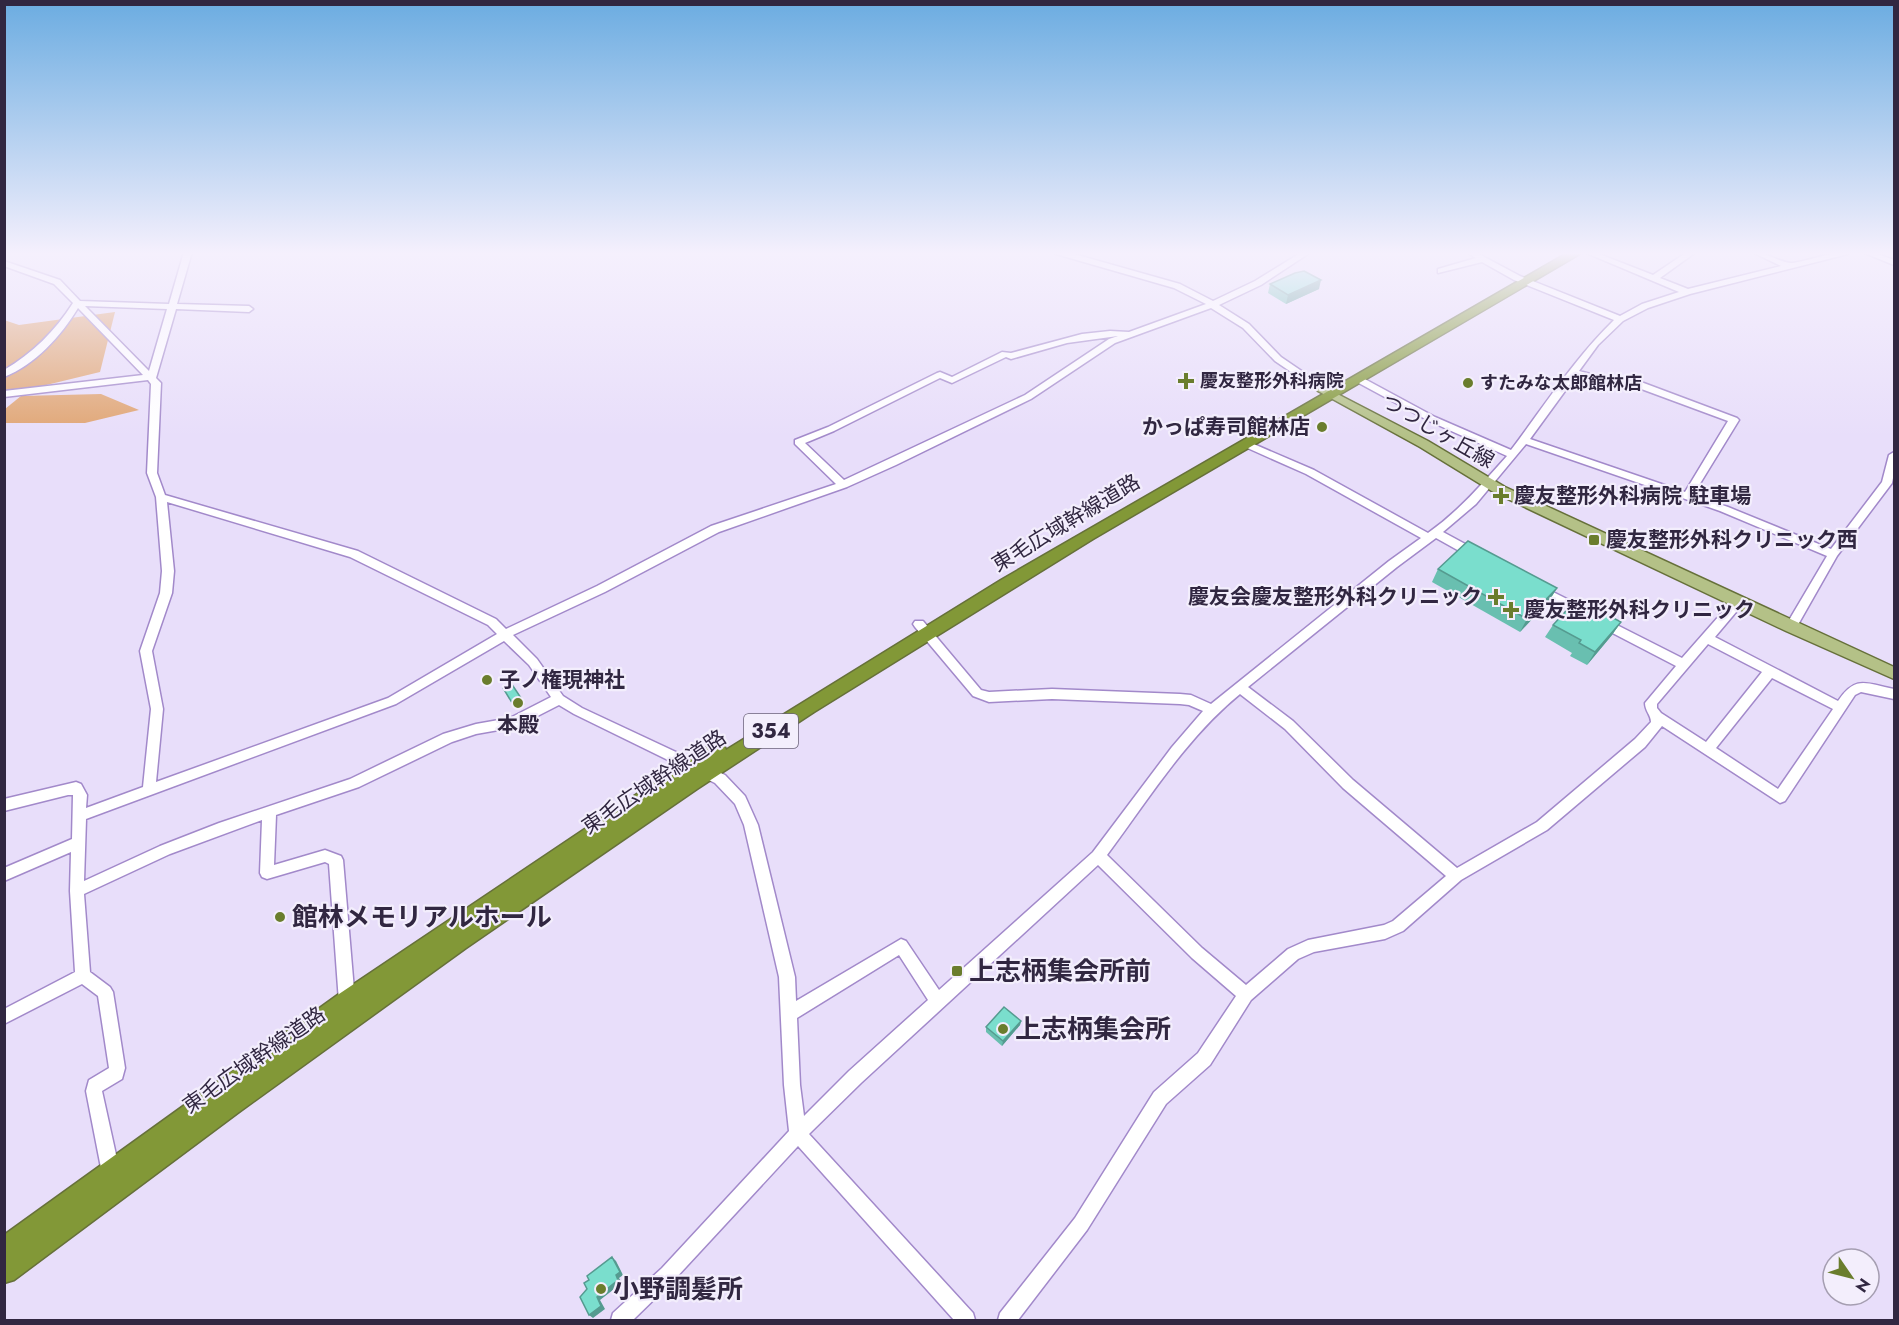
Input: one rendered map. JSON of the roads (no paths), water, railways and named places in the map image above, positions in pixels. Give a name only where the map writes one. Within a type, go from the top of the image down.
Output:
[{"type":"highway","name":"東毛広域幹線道路","points":[[4,1252],[347,1002],[701,769],[923,628],[1463,314]]},
{"type":"highway","name":"東毛広域幹線道路","points":[[923,628],[1246,444],[1327,392],[1358,379],[1466,314]]},
{"type":"highway","name":"東毛広域幹線道路","points":[[4,1270],[220,1111],[701,769]]},
{"type":"main road","name":"つつじヶ丘線","points":[[1327,392],[1424,444],[1488,484],[1894,673]]},
{"type":"street","points":[[4,374],[34,356],[48,344],[71,314]]},
{"type":"street","points":[[88,314],[156,383],[153,473],[161,497],[168,571],[166,592],[146,651],[158,709],[149,789]]},
{"type":"street","points":[[152,377],[169,314]]},
{"type":"street","points":[[79,816],[392,701],[507,635],[715,529],[843,485],[1028,397],[1100,348],[1186,314]]},
{"type":"street","points":[[1228,314],[1246,326],[1291,370],[1327,392]]},
{"type":"street","points":[[1607,314],[1620,319]]},
{"type":"street","points":[[620,1320],[668,1274],[798,1134],[937,1000],[1098,856],[1177,751],[1212,710],[1463,511],[1513,455],[1595,343],[1620,319],[1630,314]]},
{"type":"street","points":[[843,485],[798,442],[831,429],[940,375],[952,380],[1005,354],[1011,356],[1048,344],[1102,334],[1133,333]]},
{"type":"street","points":[[1572,372],[1597,379],[1638,384],[1734,420],[1687,498]]},
{"type":"street","points":[[4,394],[152,377]]},
{"type":"street","points":[[1358,379],[1432,419],[1513,455]]},
{"type":"street","points":[[1524,440],[1734,513],[1833,554]]},
{"type":"street","points":[[1246,444],[1487,560]]},
{"type":"street","points":[[1791,627],[1833,554],[1887,483],[1894,455]]},
{"type":"street","points":[[161,497],[354,554],[492,622],[533,662],[560,699],[578,711],[701,769],[731,789],[746,810],[787,977],[792,1085],[798,1134],[966,1320]]},
{"type":"street","points":[[1527,582],[1685,665]]},
{"type":"street","points":[[1738,602],[1651,703],[1651,708],[1657,716],[1780,797],[1839,707],[1855,687],[1894,694]]},
{"type":"street","points":[[923,628],[977,693],[989,697],[1052,694],[1180,699],[1191,700],[1212,710]]},
{"type":"street","points":[[1708,639],[1839,707]]},
{"type":"street","points":[[1708,749],[1770,671]]},
{"type":"street","points":[[1239,687],[1289,725],[1348,784],[1456,876]]},
{"type":"street","points":[[77,891],[165,850],[354,783],[455,735],[512,723],[560,699]]},
{"type":"street","points":[[1007,1320],[1081,1224],[1160,1098],[1204,1059],[1246,995],[1293,954],[1313,945],[1385,932],[1398,926],[1456,876],[1542,826],[1640,743],[1657,723],[1657,716]]},
{"type":"street","points":[[4,806],[76,788],[80,795],[77,891],[82,976]]},
{"type":"street","points":[[269,813],[267,873],[325,856],[336,860],[347,1002]]},
{"type":"street","points":[[4,875],[79,842]]},
{"type":"street","points":[[1098,856],[1197,953],[1246,995]]},
{"type":"street","points":[[790,1012],[902,945],[937,1000]]},
{"type":"street","points":[[4,1017],[82,976]]},
{"type":"street","points":[[82,976],[105,992],[117,1068],[116,1073],[95,1086],[94,1092],[111,1173]]},
{"type":"place","name":"慶友整形外科病院","points":[[1186,381]]},
{"type":"place","name":"すたみな太郎館林店","points":[[1468,383]]},
{"type":"place","name":"かっぱ寿司館林店","points":[[1322,427]]},
{"type":"place","name":"慶友整形外科病院 駐車場","points":[[1501,496]]},
{"type":"place","name":"慶友整形外科クリニック西","points":[[1594,540]]},
{"type":"place","name":"慶友会慶友整形外科クリニック","points":[[1496,597]]},
{"type":"place","name":"慶友整形外科クリニック","points":[[1511,610]]},
{"type":"place","name":"子ノ権現神社","points":[[487,680]]},
{"type":"place","name":"本殿","points":[[518,703]]},
{"type":"place","name":"館林メモリアルホール","points":[[280,917]]},
{"type":"place","name":"上志柄集会所前","points":[[957,971]]},
{"type":"place","name":"上志柄集会所","points":[[1003,1029]]},
{"type":"place","name":"小野調髪所","points":[[601,1289]]}]
